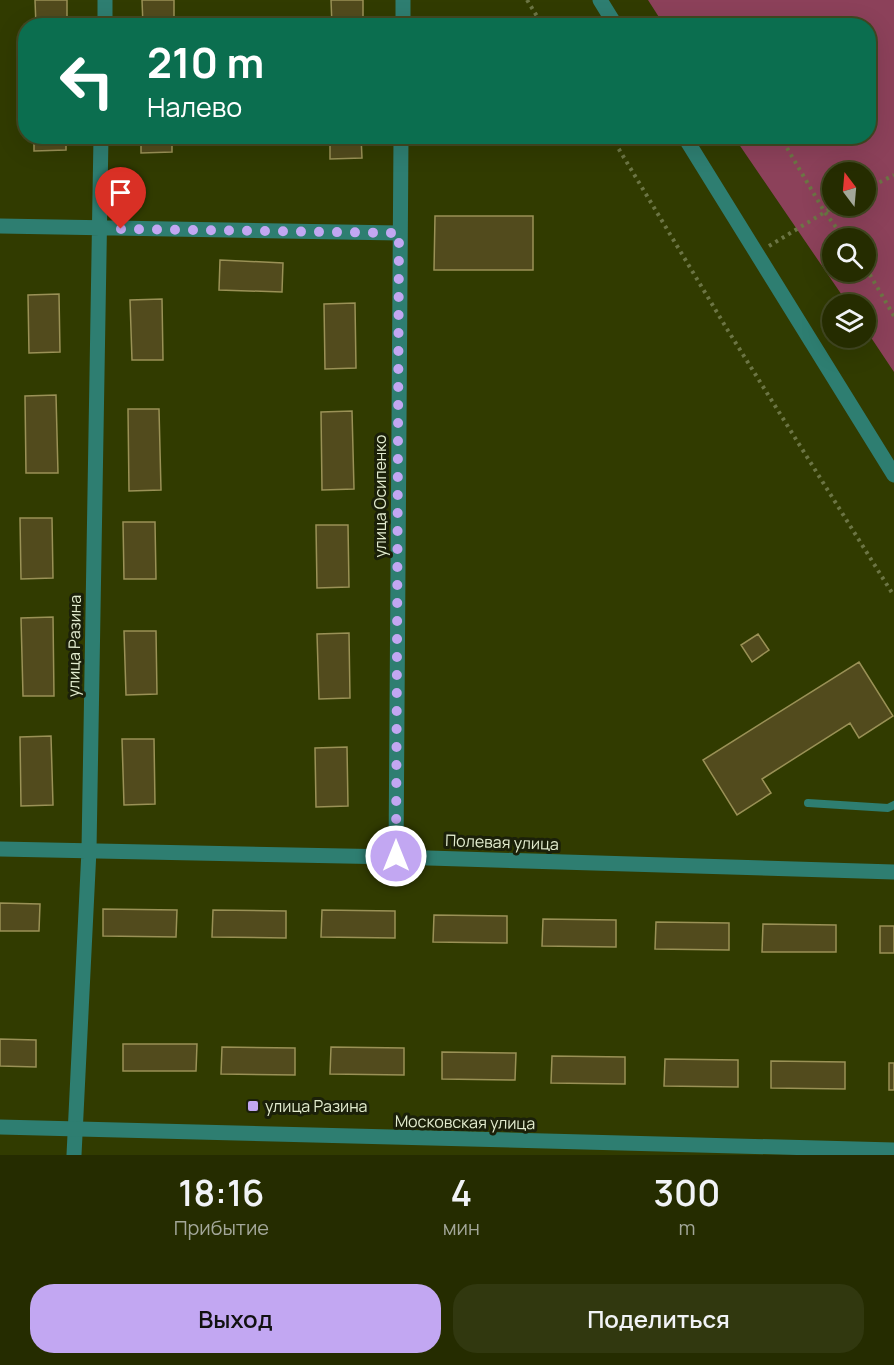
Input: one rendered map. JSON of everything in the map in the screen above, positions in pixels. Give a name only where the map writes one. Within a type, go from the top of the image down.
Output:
[{"type":"street","points":[[105,0],[105,18]]},
{"type":"street","points":[[403,18],[404,0]]},
{"type":"street","points":[[600,0],[611,18]]},
{"type":"street","name":"улица Разина","points":[[74,1155],[89,850],[101,144]]},
{"type":"street","name":"улица Осипенко","points":[[396,856],[401,144]]},
{"type":"street","points":[[689,144],[894,475]]},
{"type":"street","points":[[0,226],[399,233]]},
{"type":"street","name":"Полевая улица","points":[[0,849],[396,856],[894,872]]},
{"type":"street","name":"Московская улица","points":[[0,1128],[894,1150]]},
{"type":"lane","points":[[808,803],[888,808],[894,805]]},
{"type":"path","points":[[527,0],[538,18]]},
{"type":"path","points":[[616,144],[894,596]]},
{"type":"path","points":[[787,148],[822,208]]},
{"type":"path","points":[[876,184],[894,175]]},
{"type":"path","points":[[757,253],[822,212]]},
{"type":"path","points":[[874,282],[894,316]]},
{"type":"shaded area","points":[[648,0],[894,0],[894,372],[876,345],[876,294],[841,294],[833,282],[876,282],[876,228],[822,228],[822,266],[739,144],[876,144],[876,18],[660,18]]},
{"type":"building","points":[[35,0],[67,0],[67,18],[36,18]]},
{"type":"building","points":[[142,0],[174,0],[174,18],[143,18]]},
{"type":"building","points":[[331,0],[363,0],[363,18],[332,18]]},
{"type":"building","points":[[34,144],[66,144],[66,150],[34,151]]},
{"type":"building","points":[[141,144],[172,144],[172,152],[141,153]]},
{"type":"building","points":[[330,144],[361,144],[362,158],[330,159]]},
{"type":"building","points":[[435,216],[533,216],[533,270],[434,270]]},
{"type":"building","points":[[220,260],[283,263],[282,292],[219,290]]},
{"type":"building","points":[[59,294],[60,352],[29,353],[28,295]]},
{"type":"building","points":[[162,299],[163,360],[132,360],[130,300]]},
{"type":"building","points":[[355,303],[356,368],[325,369],[324,304]]},
{"type":"building","points":[[56,395],[58,473],[26,473],[25,396]]},
{"type":"building","points":[[128,409],[159,409],[161,490],[129,491]]},
{"type":"building","points":[[352,411],[354,489],[322,490],[321,412]]},
{"type":"building","points":[[20,518],[52,518],[53,578],[21,579]]},
{"type":"building","points":[[123,522],[155,522],[156,579],[124,579]]},
{"type":"building","points":[[316,525],[348,525],[349,587],[317,588]]},
{"type":"building","points":[[53,617],[54,696],[23,696],[21,618]]},
{"type":"building","points":[[124,631],[156,631],[157,694],[126,695]]},
{"type":"building","points":[[349,633],[350,698],[319,699],[317,634]]},
{"type":"building","points":[[758,634],[769,650],[752,662],[741,645]]},
{"type":"building","points":[[859,662],[893,716],[859,738],[850,723],[762,779],[771,793],[737,815],[703,760]]},
{"type":"building","points":[[51,736],[53,805],[21,806],[20,737]]},
{"type":"building","points":[[122,739],[154,739],[155,804],[124,805]]},
{"type":"building","points":[[347,747],[348,806],[316,807],[315,748]]},
{"type":"building","points":[[0,903],[40,904],[39,931],[0,931]]},
{"type":"building","points":[[103,909],[177,910],[176,937],[103,936]]},
{"type":"building","points":[[213,910],[286,911],[286,938],[212,937]]},
{"type":"building","points":[[322,910],[395,911],[395,938],[321,937]]},
{"type":"building","points":[[434,915],[507,916],[507,943],[433,942]]},
{"type":"building","points":[[543,919],[616,920],[616,947],[542,946]]},
{"type":"building","points":[[656,922],[729,923],[729,950],[655,949]]},
{"type":"building","points":[[763,924],[836,925],[836,952],[762,952]]},
{"type":"building","points":[[880,926],[894,926],[894,953],[880,953]]},
{"type":"building","points":[[0,1039],[36,1040],[36,1067],[0,1066]]},
{"type":"building","points":[[123,1044],[197,1044],[196,1071],[123,1071]]},
{"type":"building","points":[[222,1047],[295,1048],[295,1075],[221,1074]]},
{"type":"building","points":[[331,1047],[404,1048],[404,1075],[330,1074]]},
{"type":"building","points":[[442,1052],[516,1053],[515,1080],[442,1079]]},
{"type":"building","points":[[552,1056],[625,1057],[625,1084],[551,1083]]},
{"type":"building","points":[[665,1059],[738,1060],[738,1087],[664,1086]]},
{"type":"building","points":[[771,1061],[845,1062],[845,1089],[771,1088]]},
{"type":"building","points":[[889,1063],[894,1063],[894,1090],[889,1090]]},
{"type":"place","name":"улица Разина","points":[[253,1106]]},
{"type":"route","points":[[121,229],[399,233],[396,856]]}]
